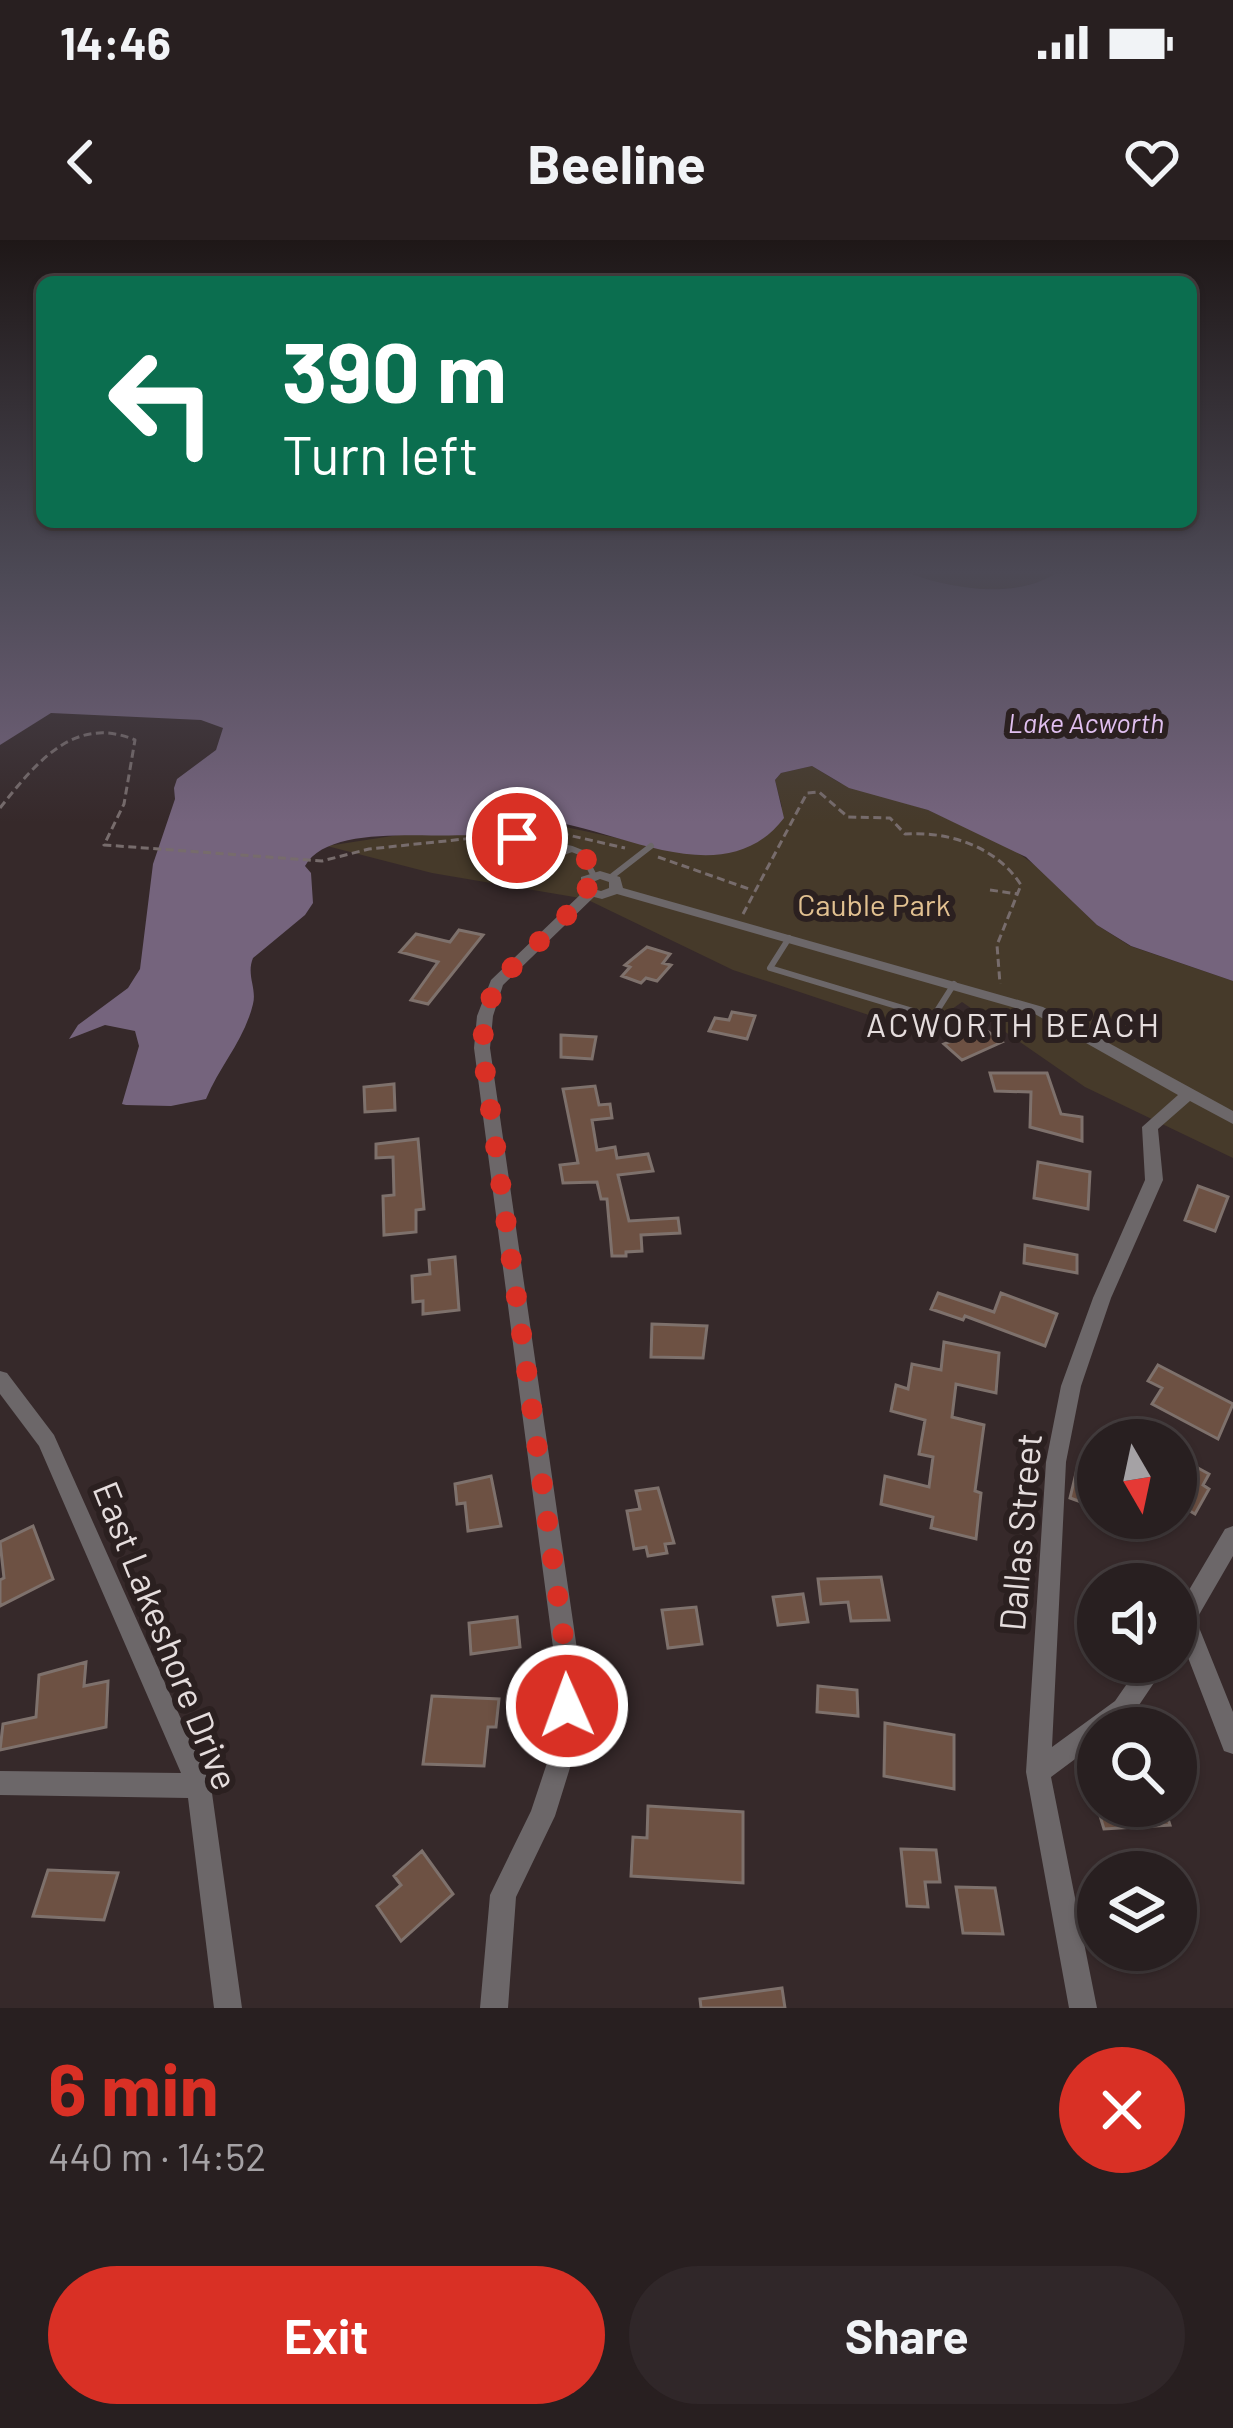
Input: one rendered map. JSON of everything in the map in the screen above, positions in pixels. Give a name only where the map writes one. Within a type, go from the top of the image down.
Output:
[{"type":"street","points":[[494,2008],[503,1895],[542,1816],[566,1742],[568,1670],[483,1032],[496,983],[592,885],[614,883],[999,998],[1081,1031],[1233,1118]]},
{"type":"street","name":"Dallas Street","points":[[1083,2008],[1038,1772],[1056,1462],[1071,1386],[1102,1298],[1154,1180],[1150,1126],[1189,1094]]},
{"type":"street","name":"East Lakeshore Drive","points":[[0,1379],[46,1441],[199,1786],[228,2008]]},
{"type":"street","points":[[1197,1598],[1233,1536]]},
{"type":"street","points":[[1197,1664],[1233,1742]]},
{"type":"street","points":[[1038,1772],[1124,1708],[1141,1683]]},
{"type":"street","points":[[0,1783],[199,1786]]},
{"type":"lane","points":[[572,849],[527,865],[494,860],[490,852],[517,838],[572,849],[583,853],[592,885]]},
{"type":"lane","points":[[614,883],[651,845]]},
{"type":"lane","points":[[790,937],[770,968],[933,1017],[954,984]]},
{"type":"path","points":[[0,808],[47,757],[83,730],[119,730],[135,740],[135,759],[124,804],[104,844],[322,861]]},
{"type":"path","points":[[741,923],[752,890],[812,792],[825,796],[848,817],[890,818],[904,834],[932,832],[975,846],[1007,864],[1022,885],[997,945],[999,998]]},
{"type":"path","points":[[990,890],[1020,895]]},
{"type":"green space","name":"Cauble Park","points":[[812,766],[840,783],[928,810],[1011,848],[1039,868],[1097,925],[1130,946],[1233,981],[1233,1158],[1085,1087],[962,1002],[920,1032],[733,970],[586,899],[432,873],[327,846],[418,832],[484,833],[528,819],[697,855],[782,807],[775,780],[781,773]]},
{"type":"water","name":"Lake Acworth","points":[[0,657],[1233,657],[1233,981],[1131,946],[1097,925],[1026,857],[928,810],[849,788],[812,766],[781,773],[775,780],[784,818],[759,841],[730,853],[664,850],[532,819],[479,834],[385,836],[336,843],[305,866],[311,873],[313,903],[305,915],[253,958],[254,998],[249,1017],[206,1099],[171,1106],[122,1104],[139,1046],[135,1031],[105,1025],[69,1039],[78,1025],[128,988],[140,969],[153,864],[177,779],[216,750],[223,728],[201,720],[51,713],[0,745]]},
{"type":"building","points":[[459,930],[483,935],[428,1004],[411,1000],[438,962],[400,952],[416,934],[450,942]]},
{"type":"building","points":[[647,947],[670,954],[663,963],[671,965],[657,981],[646,978],[641,983],[622,976],[630,967],[625,965]]},
{"type":"building","points":[[732,1012],[755,1016],[747,1039],[709,1031],[715,1018],[729,1020]]},
{"type":"building","points":[[983,1028],[1002,1042],[962,1060],[944,1044]]},
{"type":"building","points":[[561,1035],[596,1037],[592,1059],[561,1057]]},
{"type":"building","points":[[990,1073],[1047,1073],[1061,1114],[1082,1117],[1082,1141],[1030,1127],[1031,1092],[995,1091]]},
{"type":"building","points":[[394,1084],[395,1110],[365,1112],[364,1087]]},
{"type":"building","points":[[595,1086],[599,1105],[610,1104],[612,1118],[592,1120],[597,1150],[615,1147],[617,1158],[648,1154],[653,1171],[618,1175],[629,1221],[678,1218],[680,1233],[641,1235],[642,1251],[626,1252],[626,1256],[612,1256],[607,1199],[601,1199],[597,1182],[563,1183],[560,1165],[578,1163],[563,1089]]},
{"type":"building","points":[[418,1139],[424,1209],[416,1210],[416,1232],[384,1235],[383,1196],[394,1195],[393,1157],[376,1158],[376,1144]]},
{"type":"building","points":[[1038,1162],[1090,1172],[1088,1209],[1034,1198]]},
{"type":"building","points":[[1198,1186],[1228,1197],[1215,1231],[1185,1220]]},
{"type":"building","points":[[1025,1245],[1077,1255],[1077,1273],[1024,1263]]},
{"type":"building","points":[[455,1257],[459,1310],[423,1314],[423,1301],[413,1302],[412,1276],[430,1274],[429,1260]]},
{"type":"building","points":[[938,1293],[994,1312],[1001,1293],[1057,1314],[1045,1346],[965,1316],[963,1320],[931,1309]]},
{"type":"building","points":[[652,1324],[707,1326],[703,1358],[651,1357]]},
{"type":"building","points":[[944,1342],[999,1353],[996,1393],[956,1384],[952,1417],[984,1425],[975,1491],[981,1493],[976,1539],[931,1528],[933,1517],[881,1504],[885,1476],[929,1487],[933,1457],[919,1454],[925,1420],[891,1411],[896,1385],[908,1389],[912,1364],[941,1370]]},
{"type":"building","points":[[1158,1365],[1233,1404],[1218,1439],[1197,1428],[1197,1419],[1180,1419],[1152,1404],[1162,1388],[1148,1381]]},
{"type":"building","points":[[1197,1467],[1209,1474],[1203,1485],[1209,1489],[1197,1510]]},
{"type":"building","points":[[1077,1469],[1077,1500],[1070,1498]]},
{"type":"building","points":[[491,1476],[501,1526],[468,1531],[465,1503],[457,1504],[455,1484]]},
{"type":"building","points":[[658,1488],[674,1543],[665,1544],[667,1553],[648,1556],[646,1547],[634,1549],[627,1511],[640,1509],[636,1491]]},
{"type":"building","points":[[33,1526],[53,1579],[0,1606],[0,1580],[4,1578],[0,1542]]},
{"type":"building","points":[[881,1577],[889,1620],[851,1621],[848,1602],[821,1604],[818,1579]]},
{"type":"building","points":[[803,1594],[808,1622],[778,1625],[773,1597]]},
{"type":"building","points":[[696,1607],[702,1644],[668,1648],[662,1610]]},
{"type":"building","points":[[517,1617],[520,1647],[471,1654],[469,1623]]},
{"type":"building","points":[[86,1662],[84,1686],[108,1681],[106,1727],[0,1750],[3,1724],[36,1717],[39,1675]]},
{"type":"building","points":[[818,1686],[857,1690],[858,1716],[817,1712]]},
{"type":"building","points":[[432,1696],[499,1699],[496,1727],[488,1727],[484,1766],[423,1764]]},
{"type":"building","points":[[885,1723],[954,1735],[954,1789],[884,1776]]},
{"type":"building","points":[[648,1806],[743,1812],[743,1883],[631,1876],[633,1837],[647,1838]]},
{"type":"building","points":[[901,1849],[936,1850],[940,1882],[925,1882],[928,1907],[907,1906]]},
{"type":"building","points":[[422,1851],[453,1894],[401,1941],[377,1906],[401,1885],[394,1876]]},
{"type":"building","points":[[48,1870],[118,1873],[104,1920],[33,1916]]},
{"type":"building","points":[[956,1887],[995,1888],[1003,1934],[963,1933]]},
{"type":"building","points":[[782,1988],[785,2008],[701,2008],[700,1999]]},
{"type":"district","name":"ACWORTH BEACH","points":[[1014,1024]]},
{"type":"route","points":[[517,838],[535,838],[583,853],[595,876],[584,883],[590,893],[496,983],[485,1016],[482,1048],[568,1670],[567,1706]]}]
